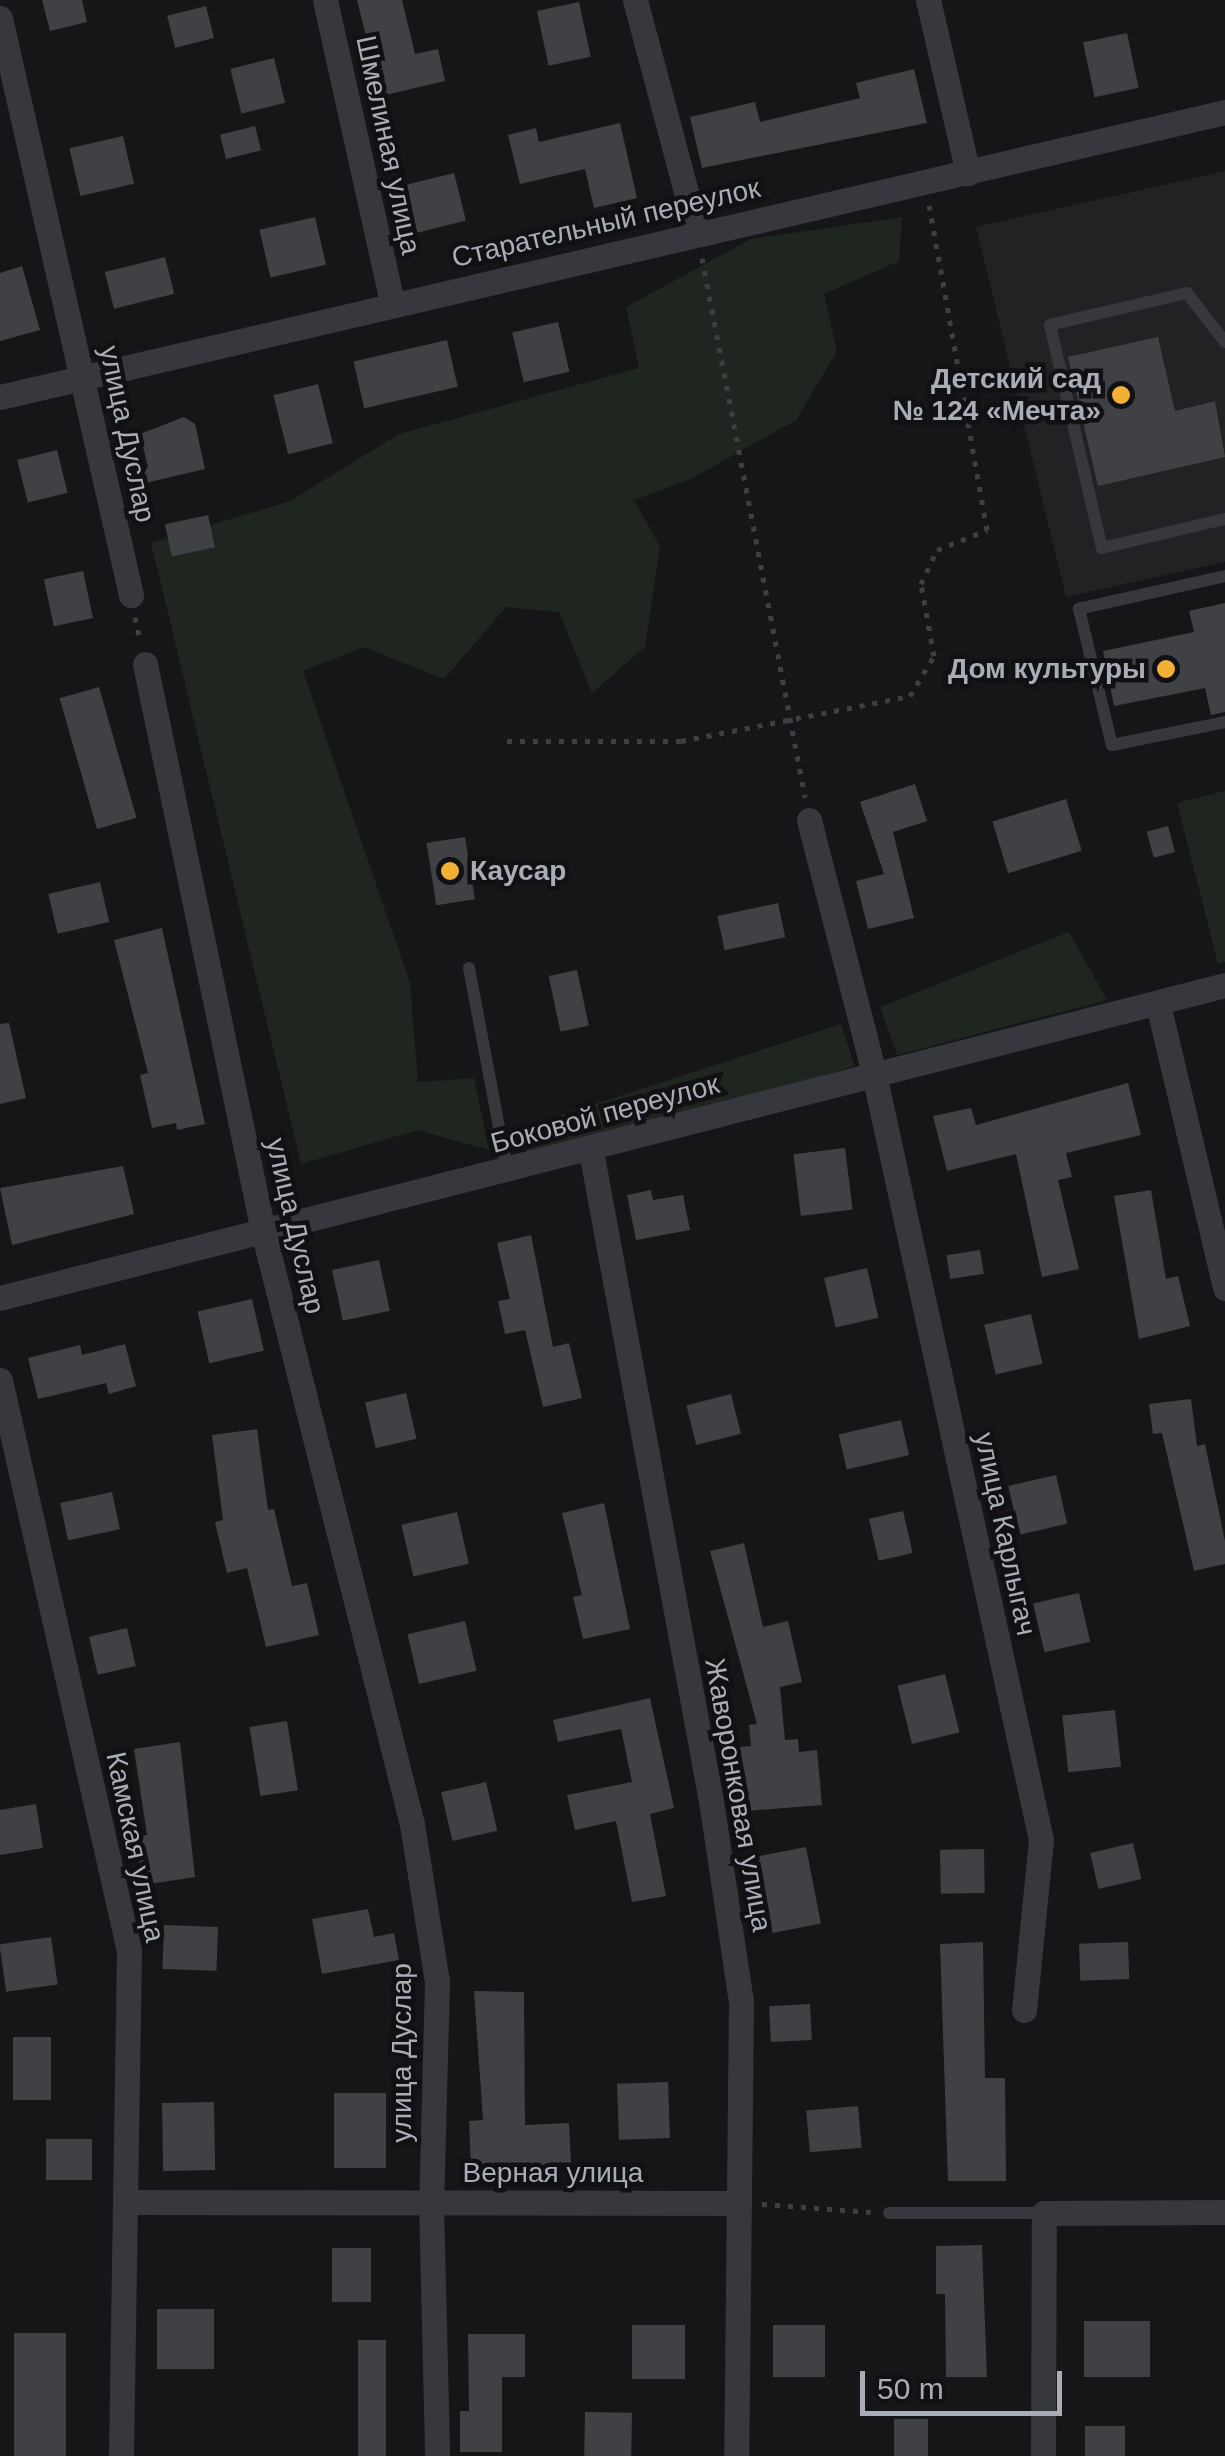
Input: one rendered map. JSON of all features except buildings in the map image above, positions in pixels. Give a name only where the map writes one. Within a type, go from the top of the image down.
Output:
[{"type":"street","name":"Шмелиная улица","points":[[326,0],[392,302]]},
{"type":"street","points":[[635,0],[697,233]]},
{"type":"street","points":[[928,0],[968,173]]},
{"type":"street","name":"улица Дуслар","points":[[0,18],[85,378],[131,595]]},
{"type":"street","name":"Старательный переулок","points":[[0,397],[392,302],[1225,112]]},
{"type":"street","name":"улица Дуслар","points":[[145,664],[263,1231],[412,1824],[436,1982],[431,2203],[437,2456]]},
{"type":"street","name":"улица Карлыгач","points":[[809,820],[874,1074],[1041,1840],[1024,2010]]},
{"type":"street","name":"Боковой переулок","points":[[0,1298],[591,1151],[874,1074],[1225,986]]},
{"type":"street","points":[[1158,1004],[1225,1288]]},
{"type":"street","name":"Жаворонковая улица","points":[[591,1151],[711,1801],[741,2000],[736,2456]]},
{"type":"street","name":"Камская улица","points":[[0,1380],[128,1950],[121,2456]]},
{"type":"street","name":"Верная улица","points":[[126,2202],[739,2203]]},
{"type":"street","points":[[1043,2456],[1044,2213],[1225,2212]]},
{"type":"lane","points":[[1225,342],[1188,293],[1050,325],[1102,548],[1225,519]]},
{"type":"lane","points":[[1225,576],[1079,609],[1112,745],[1225,722]]},
{"type":"lane","points":[[469,968],[507,1171]]},
{"type":"lane","points":[[889,2213],[1044,2213]]},
{"type":"path","points":[[506,741],[681,742],[910,696],[934,656],[921,584],[938,550],[988,530],[925,183]]},
{"type":"path","points":[[697,233],[809,820]]},
{"type":"path","points":[[131,595],[145,664]]},
{"type":"path","points":[[739,2203],[889,2213]]},
{"type":"shaded area","name":"Детский сад № 124 «Мечта»","points":[[1225,171],[1225,562],[1066,597],[976,227]]},
{"type":"shaded area","points":[[902,217],[899,261],[824,294],[837,351],[796,420],[691,479],[634,500],[660,547],[645,647],[592,693],[559,612],[506,607],[444,679],[364,647],[303,671],[410,983],[418,1082],[474,1078],[489,1150],[418,1130],[301,1164],[151,543],[290,501],[399,434],[639,368],[626,307],[751,239]]},
{"type":"shaded area","points":[[1225,791],[1225,962],[1218,964],[1177,803]]},
{"type":"shaded area","points":[[1069,932],[1107,1000],[897,1055],[880,1007]]},
{"type":"shaded area","points":[[841,1024],[855,1066],[533,1170],[520,1128]]},
{"type":"place","name":"Детский сад № 124 «Мечта»","points":[[1121,395]]},
{"type":"place","name":"Дом культуры","points":[[1166,669]]},
{"type":"place","name":"Каусар","points":[[450,871]]}]
